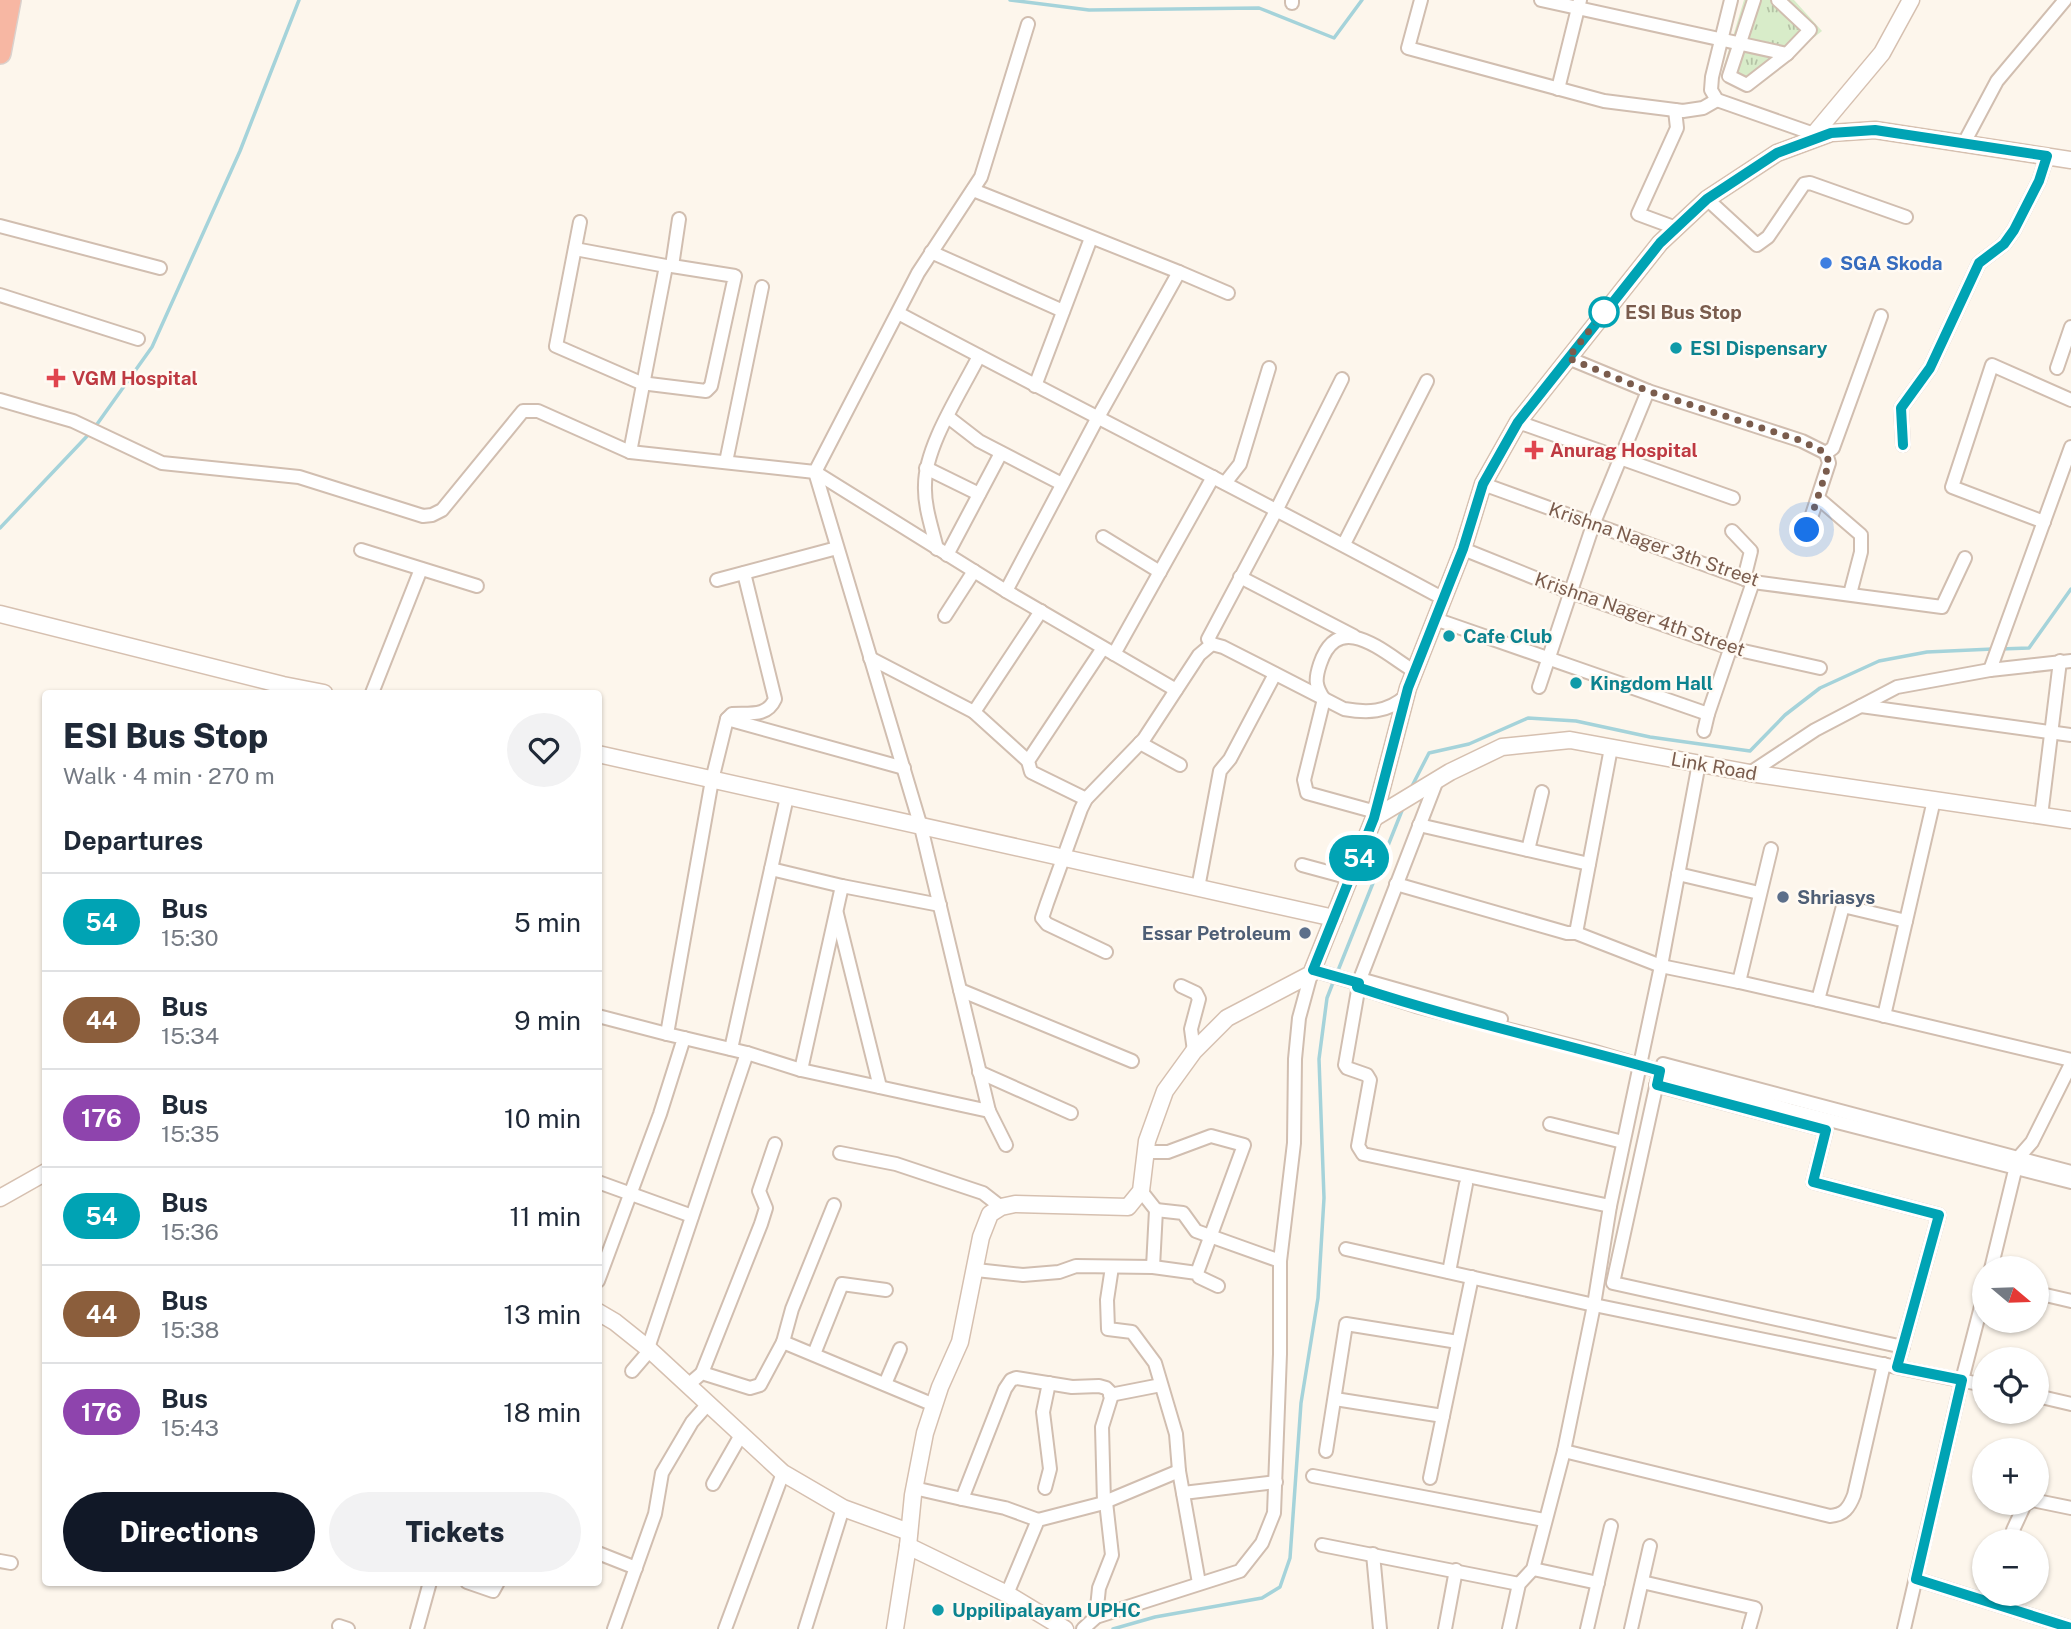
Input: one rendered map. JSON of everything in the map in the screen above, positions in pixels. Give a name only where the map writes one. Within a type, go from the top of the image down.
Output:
[{"type":"highway","points":[[0,53],[10,0]]},
{"type":"street","points":[[1422,0],[1408,48],[1604,101],[1675,110],[1703,108],[1717,100]]},
{"type":"street","points":[[1541,0],[1578,4],[1787,54]]},
{"type":"street","points":[[1731,0],[1711,90],[1717,100],[1812,138]]},
{"type":"street","points":[[1754,0],[1728,76],[1747,85],[1787,54],[1810,30],[1778,0]]},
{"type":"street","points":[[1812,138],[1882,53],[1911,0]]},
{"type":"street","points":[[1964,143],[1997,80],[2065,0]]},
{"type":"street","points":[[1558,89],[1578,4]]},
{"type":"street","points":[[1006,1145],[989,1111],[921,827],[815,472],[918,273],[981,177],[1028,24]]},
{"type":"street","points":[[1675,110],[1677,128],[1638,214],[1675,228]]},
{"type":"street","points":[[1083,1629],[1096,1617],[1240,1571],[1262,1543],[1274,1513],[1280,1261],[1294,1143],[1295,1059],[1299,1018],[1312,972],[1379,814],[1414,671],[1463,549],[1483,484],[1518,422],[1660,243],[1707,199],[1777,153],[1831,133],[1875,130],[2071,160]]},
{"type":"street","points":[[1903,445],[1901,408],[1930,368],[1979,263],[2004,244],[2014,230],[2039,181],[2047,156]]},
{"type":"street","points":[[1707,199],[1757,245],[1768,237],[1804,184],[1810,183],[1906,217]]},
{"type":"street","points":[[973,190],[1228,293]]},
{"type":"street","points":[[629,452],[641,383],[679,219]]},
{"type":"street","points":[[575,248],[734,276],[711,386],[706,391],[641,383],[556,346],[580,222]]},
{"type":"street","points":[[0,226],[160,268]]},
{"type":"street","points":[[1035,386],[1091,238]]},
{"type":"street","points":[[931,252],[1063,310]]},
{"type":"street","points":[[1006,591],[1179,272]]},
{"type":"street","points":[[726,462],[762,287]]},
{"type":"street","points":[[0,295],[138,339]]},
{"type":"street","points":[[898,313],[1097,419],[1344,544],[1444,599]]},
{"type":"street","points":[[1826,453],[1833,448],[1881,316]]},
{"type":"street","points":[[2057,368],[2070,335]]},
{"type":"street","points":[[942,552],[926,506],[926,468],[930,452],[979,356]]},
{"type":"street","points":[[1568,358],[1648,391],[1802,441],[1826,453],[1829,463],[1807,530]]},
{"type":"street","points":[[2044,522],[1952,488],[1992,365],[2071,400]]},
{"type":"street","points":[[1028,761],[1109,651],[1219,480],[1240,464],[1269,368]]},
{"type":"street","points":[[1342,379],[1208,639],[1212,644],[1223,647],[1344,709],[1364,712],[1385,709],[1406,696]]},
{"type":"street","points":[[1344,544],[1427,381]]},
{"type":"street","points":[[1539,687],[1593,524],[1648,391]]},
{"type":"street","points":[[0,400],[54,414],[162,463],[299,477],[423,516],[432,515],[442,509],[523,411],[538,411],[629,452],[815,472],[1006,591],[1176,690]]},
{"type":"street","points":[[948,417],[979,441],[1062,484]]},
{"type":"street","points":[[1518,422],[1733,498]]},
{"type":"street","points":[[1990,670],[2044,522],[2067,469],[2071,447]]},
{"type":"street","points":[[942,552],[1001,453]]},
{"type":"street","points":[[926,468],[979,494]]},
{"type":"street","name":"Krishna Nager 3th Street","points":[[1483,484],[1749,580],[1942,607],[1965,558]]},
{"type":"street","points":[[1818,498],[1861,535],[1861,552],[1850,594]]},
{"type":"street","points":[[1704,731],[1749,580],[1751,551],[1732,531]]},
{"type":"street","points":[[1103,537],[1160,572]]},
{"type":"street","points":[[717,580],[837,548]]},
{"type":"street","name":"Krishna Nager 4th Street","points":[[1463,549],[1570,592],[1730,648],[1820,667]]},
{"type":"street","points":[[361,550],[477,586]]},
{"type":"street","points":[[373,690],[421,569]]},
{"type":"street","points":[[945,616],[974,571]]},
{"type":"street","points":[[667,1034],[712,780],[727,719],[732,713],[765,712],[771,708],[775,699],[744,573]]},
{"type":"street","points":[[1240,577],[1354,636],[1371,641],[1387,656],[1414,671]]},
{"type":"street","points":[[974,712],[1041,611]]},
{"type":"street","points":[[0,614],[309,690]]},
{"type":"street","points":[[1435,620],[1708,714]]},
{"type":"street","points":[[1324,699],[1315,687],[1321,659],[1329,645],[1354,636]]},
{"type":"street","points":[[1106,952],[1053,929],[1042,918],[1086,799],[1140,743],[1199,655],[1212,644]]},
{"type":"street","points":[[870,658],[974,712],[1028,761],[1031,772],[1086,799]]},
{"type":"street","points":[[1750,773],[1815,730],[1897,687],[1990,670],[2066,661],[2052,732],[2041,816]]},
{"type":"street","points":[[1198,888],[1220,771],[1230,759],[1275,674]]},
{"type":"street","points":[[1324,699],[1304,780],[1307,793],[1379,814]]},
{"type":"street","points":[[1861,706],[2071,735]]},
{"type":"street","points":[[727,719],[904,768]]},
{"type":"street","name":"Link Road","points":[[1379,814],[1431,783],[1502,747],[1570,740],[1750,773],[2071,820]]},
{"type":"street","points":[[1140,743],[1180,765]]},
{"type":"street","points":[[1577,933],[1611,748]]},
{"type":"street","points":[[602,755],[1334,918]]},
{"type":"street","points":[[1509,1629],[1519,1584],[1533,1569],[1564,1451],[1699,763]]},
{"type":"street","points":[[1431,783],[1419,825],[1359,983],[1345,1065],[1367,1074],[1370,1080],[1358,1142],[1361,1152],[1610,1206]]},
{"type":"street","points":[[1528,850],[1542,792]]},
{"type":"street","points":[[732,1049],[787,797]]},
{"type":"street","points":[[1884,1016],[1934,800]]},
{"type":"street","points":[[1419,825],[1589,864]]},
{"type":"street","points":[[1739,982],[1771,849]]},
{"type":"street","points":[[1302,865],[1350,878]]},
{"type":"street","points":[[771,869],[940,905]]},
{"type":"street","points":[[1678,874],[1759,893]]},
{"type":"street","points":[[1396,884],[1567,933],[1577,933],[1661,966],[1818,1000],[2071,1062],[2032,1142],[2017,1162],[1994,1256]]},
{"type":"street","points":[[801,1070],[842,886]]},
{"type":"street","points":[[1818,1000],[1843,906],[1906,921]]},
{"type":"street","points":[[836,912],[880,1087]]},
{"type":"street","points":[[895,1629],[925,1433],[960,1342],[981,1237],[990,1214],[1001,1207],[1015,1204],[1128,1207],[1141,1192],[1147,1141],[1165,1091],[1194,1051],[1227,1018],[1312,972],[2017,1162],[2071,1182]]},
{"type":"street","points":[[1181,986],[1196,993],[1199,999],[1191,1030],[1194,1051]]},
{"type":"street","points":[[960,990],[1132,1061]]},
{"type":"street","points":[[602,1017],[732,1049],[801,1070],[989,1111]]},
{"type":"street","points":[[602,1270],[660,1114],[684,1038]]},
{"type":"street","points":[[632,1371],[649,1349],[747,1053]]},
{"type":"street","points":[[1641,1061],[1660,1071],[1790,1110],[2071,1172]]},
{"type":"street","points":[[1660,1071],[1613,1283],[1903,1347]]},
{"type":"street","points":[[979,1072],[1071,1113]]},
{"type":"street","points":[[1657,1085],[1826,1130],[1813,1182],[1939,1215],[1897,1367]]},
{"type":"street","points":[[1550,1124],[1623,1142]]},
{"type":"street","points":[[1146,1152],[1168,1152],[1211,1136],[1244,1145],[1197,1273]]},
{"type":"street","points":[[688,1385],[702,1373],[761,1224],[766,1208],[759,1191],[775,1144]]},
{"type":"street","points":[[840,1153],[896,1164],[983,1193],[1001,1207]]},
{"type":"street","points":[[0,1198],[42,1174]]},
{"type":"street","points":[[602,1184],[692,1216]]},
{"type":"street","points":[[1449,1272],[1466,1184]]},
{"type":"street","points":[[1141,1192],[1156,1210],[1153,1267]]},
{"type":"street","points":[[702,1373],[750,1388],[760,1385],[783,1342],[792,1309],[834,1205]]},
{"type":"street","points":[[1156,1210],[1183,1213],[1196,1231],[1280,1261]]},
{"type":"street","points":[[1346,1249],[1594,1305],[1972,1382]]},
{"type":"street","points":[[976,1270],[1023,1275],[1059,1272],[1076,1266],[1153,1267],[1197,1273],[1199,1277],[1218,1286]]},
{"type":"street","points":[[1112,1267],[1107,1300],[1108,1329],[1132,1332],[1155,1363],[1176,1434],[1179,1471],[1199,1583]]},
{"type":"street","points":[[1430,1478],[1472,1278]]},
{"type":"street","points":[[814,1354],[842,1284],[886,1290]]},
{"type":"street","points":[[2049,1296],[2071,1301]]},
{"type":"street","points":[[602,1314],[649,1349],[783,1473],[843,1508],[909,1539],[1065,1629]]},
{"type":"street","points":[[1326,1451],[1346,1324],[1458,1342]]},
{"type":"street","points":[[1905,1629],[1974,1334]]},
{"type":"street","points":[[783,1342],[934,1405]]},
{"type":"street","points":[[885,1384],[900,1349]]},
{"type":"street","points":[[1564,1451],[1830,1516],[1840,1515],[1850,1506],[1854,1495],[1884,1364]]},
{"type":"street","points":[[962,1499],[1004,1388],[1011,1380],[1016,1378],[1072,1387],[1105,1388],[1111,1398],[1102,1427],[1105,1502],[1112,1555],[1099,1588],[1096,1617]]},
{"type":"street","points":[[1045,1488],[1049,1469],[1043,1412],[1049,1383]]},
{"type":"street","points":[[1110,1395],[1161,1385]]},
{"type":"street","points":[[1335,1399],[1443,1416]]},
{"type":"street","points":[[2049,1399],[2071,1404]]},
{"type":"street","points":[[614,1629],[656,1514],[662,1473],[692,1422],[707,1405]]},
{"type":"street","points":[[713,1484],[741,1436]]},
{"type":"street","points":[[915,1488],[1005,1508],[1038,1520],[1105,1502],[1179,1471]]},
{"type":"street","points":[[725,1629],[783,1473]]},
{"type":"street","points":[[1313,1476],[1544,1520]]},
{"type":"street","points":[[1183,1493],[1276,1482]]},
{"type":"street","points":[[2049,1504],[2071,1508]]},
{"type":"street","points":[[805,1629],[843,1508]]},
{"type":"street","points":[[1007,1594],[1038,1520]]},
{"type":"street","points":[[1587,1629],[1611,1525]]},
{"type":"street","points":[[1322,1545],[1519,1584]]},
{"type":"street","points":[[1631,1629],[1650,1546]]},
{"type":"street","points":[[1373,1554],[1380,1629]]},
{"type":"street","points":[[602,1555],[636,1568]]},
{"type":"street","points":[[1533,1569],[1598,1583]]},
{"type":"street","points":[[1445,1629],[1456,1570]]},
{"type":"street","points":[[1916,1579],[2071,1628]]},
{"type":"street","points":[[1642,1581],[1755,1608],[1749,1629]]},
{"type":"street","points":[[417,1629],[429,1586]]},
{"type":"street","points":[[479,1586],[493,1591],[496,1586]]},
{"type":"green space","points":[[1744,0],[1794,0],[1822,31],[1745,92],[1721,76]]},
{"type":"waterway","points":[[95,427],[152,347],[240,151],[299,0]]},
{"type":"waterway","points":[[1010,0],[1089,10],[1259,8],[1334,38],[1362,0]]},
{"type":"waterway","points":[[0,528],[90,433]]},
{"type":"waterway","points":[[2000,649],[2029,648],[2071,589]]},
{"type":"waterway","points":[[1411,788],[1429,753],[1469,744],[1528,718],[1576,721],[1650,737],[1750,751],[1785,715],[1820,688],[1879,661],[1927,652],[1993,649]]},
{"type":"waterway","points":[[1337,973],[1403,808]]},
{"type":"waterway","points":[[1113,1629],[1155,1617],[1262,1598],[1280,1587],[1290,1558],[1301,1403],[1318,1298],[1324,1198],[1319,1059],[1327,998],[1334,980]]},
{"type":"bus line","name":"54","points":[[1903,445],[1901,408],[1930,368],[1979,263],[2004,244],[2014,230],[2039,181],[2047,156],[1875,130],[1831,133],[1777,153],[1707,199],[1660,243],[1518,422],[1483,484],[1463,549],[1408,688],[1374,818],[1313,970],[1359,983],[1357,987],[1416,1006],[1492,1024],[1660,1071],[1657,1085],[1826,1130],[1813,1182],[1939,1215],[1897,1367],[1962,1380],[1916,1579],[2071,1628]]},
{"type":"place","name":"SGA Skoda","points":[[1826,263]]},
{"type":"place","name":"ESI Bus Stop","points":[[1604,312]]},
{"type":"place","name":"ESI Dispensary","points":[[1676,348]]},
{"type":"place","name":"VGM Hospital","points":[[56,378]]},
{"type":"place","name":"Anurag Hospital","points":[[1534,450]]},
{"type":"place","name":"Cafe Club","points":[[1449,636]]},
{"type":"place","name":"Kingdom Hall","points":[[1576,683]]},
{"type":"place","name":"Shriasys","points":[[1783,897]]},
{"type":"place","name":"Essar Petroleum","points":[[1305,933]]},
{"type":"place","name":"Uppilipalayam UPHC","points":[[938,1610]]},
{"type":"route","points":[[1604,312],[1568,358],[1648,391],[1802,441],[1826,453],[1829,463],[1807,530]]}]
